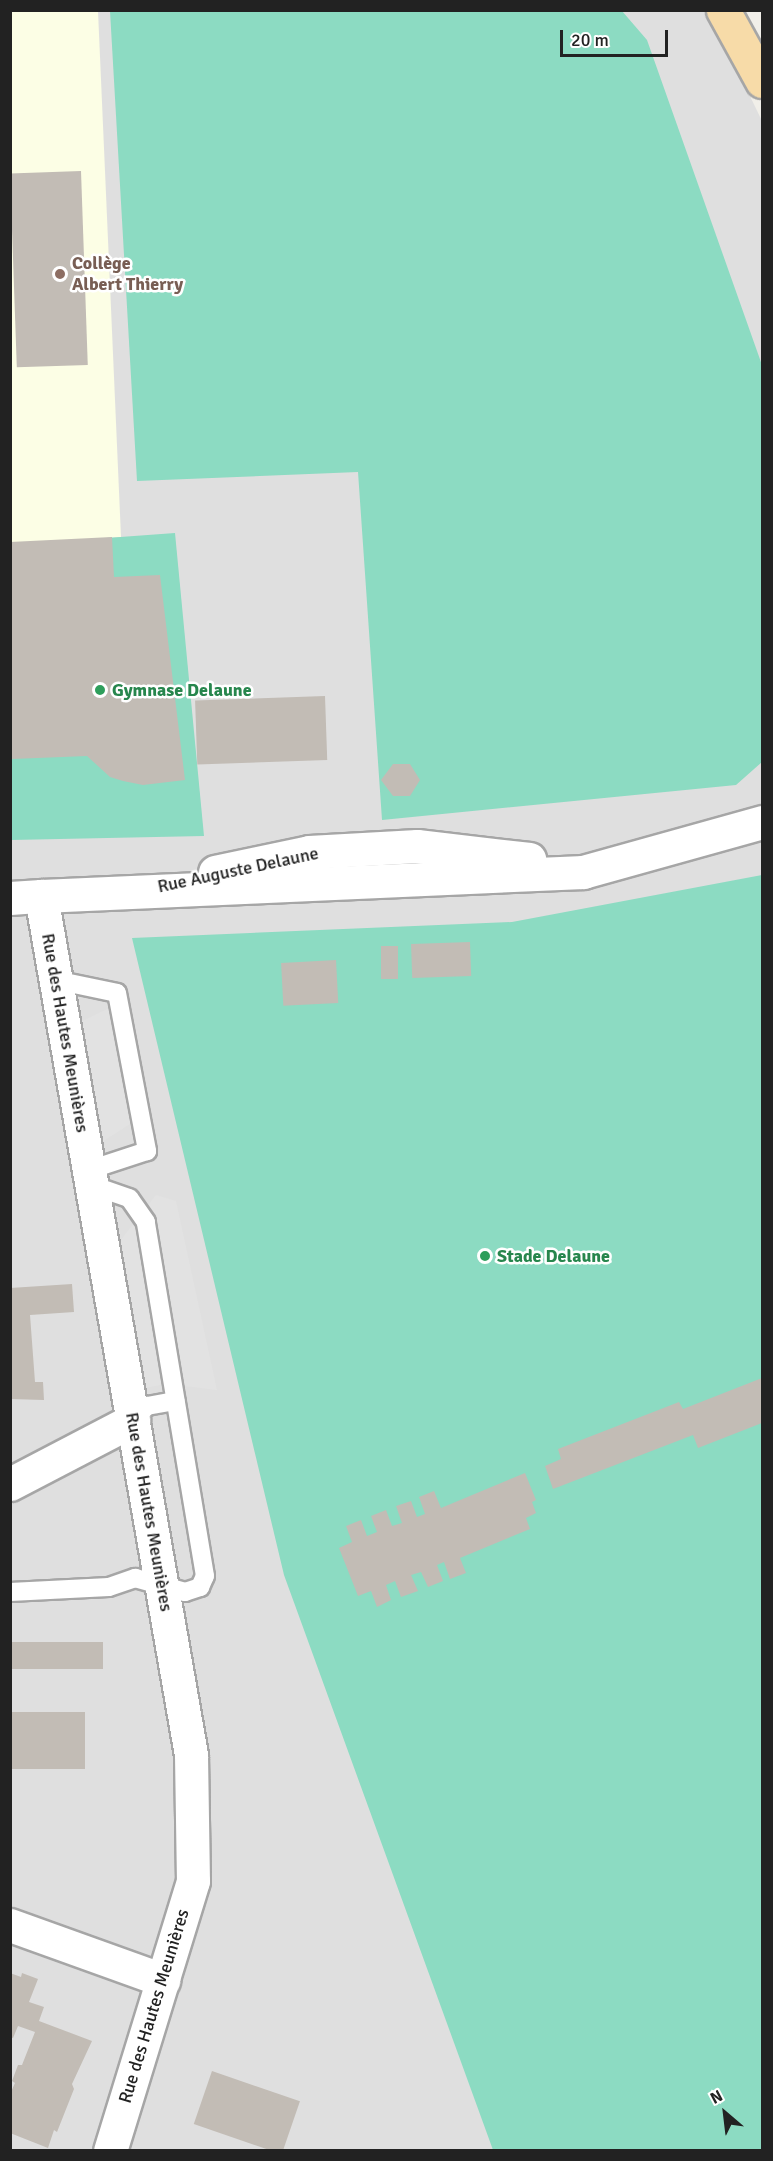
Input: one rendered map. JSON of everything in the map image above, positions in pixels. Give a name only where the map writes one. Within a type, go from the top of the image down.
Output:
[{"type":"main road","points":[[723,10],[762,81]]},
{"type":"street","name":"Rue Auguste Delaune","points":[[26,897],[583,872],[762,822]]},
{"type":"street","name":"Rue des Hautes Meunières","points":[[26,897],[55,980],[191,1755],[193,1881],[110,2151]]},
{"type":"street","points":[[10,1484],[133,1420]]},
{"type":"street","points":[[10,1925],[162,1980]]},
{"type":"lane","points":[[55,980],[117,993],[147,1151],[90,1178]]},
{"type":"lane","points":[[10,1592],[109,1587],[135,1578],[162,1588],[184,1592],[200,1587],[205,1576],[146,1222],[129,1198],[90,1178]]},
{"type":"lane","points":[[133,1420],[147,1406],[176,1401]]},
{"type":"shaded area","points":[[11,11],[709,11],[762,121],[762,2150],[11,2150]]},
{"type":"shaded area","name":"Collège Albert Thierry","points":[[11,11],[98,11],[121,537],[11,544]]},
{"type":"shaded area","points":[[111,1007],[135,1121],[100,1143],[78,1023]]},
{"type":"shaded area","points":[[156,1195],[176,1201],[217,1390],[167,1384],[145,1388],[120,1241]]},
{"type":"green space","points":[[110,11],[622,11],[647,40],[762,365],[762,762],[736,785],[382,820],[358,472],[137,481]]},
{"type":"green space","name":"Gymnase Delaune","points":[[175,533],[204,836],[11,840],[11,545]]},
{"type":"green space","name":"Stade Delaune","points":[[762,875],[762,2150],[493,2150],[284,1575],[132,938],[512,922]]},
{"type":"building","points":[[81,171],[88,365],[17,367],[10,173]]},
{"type":"building","name":"Gymnase Delaune","points":[[112,537],[114,577],[160,575],[185,780],[143,785],[123,781],[110,777],[87,756],[12,759],[10,542]]},
{"type":"building","points":[[325,696],[327,760],[197,764],[195,701]]},
{"type":"building","points":[[393,764],[410,764],[420,780],[410,796],[393,796],[381,780]]},
{"type":"building","points":[[470,942],[471,976],[412,978],[411,944]]},
{"type":"building","points":[[381,946],[398,946],[398,979],[381,979]]},
{"type":"building","points":[[336,960],[338,1003],[283,1006],[281,963]]},
{"type":"building","points":[[72,1284],[74,1312],[30,1315],[35,1382],[43,1382],[44,1400],[10,1399],[10,1288]]},
{"type":"building","points":[[762,1378],[762,1423],[698,1448],[693,1435],[553,1489],[545,1466],[561,1459],[558,1449],[679,1402],[683,1409]]},
{"type":"building","points":[[525,1473],[536,1500],[532,1502],[536,1513],[526,1518],[530,1529],[460,1558],[466,1573],[450,1579],[444,1562],[437,1565],[443,1581],[428,1587],[421,1572],[411,1575],[418,1591],[401,1597],[395,1581],[386,1585],[391,1600],[377,1607],[371,1591],[358,1596],[339,1548],[352,1542],[346,1526],[361,1520],[367,1536],[377,1532],[371,1516],[386,1510],[392,1526],[402,1523],[396,1506],[411,1501],[417,1517],[425,1514],[419,1497],[434,1491],[441,1508]]},
{"type":"building","points":[[10,1642],[103,1642],[103,1669],[10,1669]]},
{"type":"building","points":[[10,1712],[85,1712],[85,1769],[10,1769]]},
{"type":"building","points":[[10,1973],[21,1977],[22,1973],[38,1979],[29,2002],[44,2007],[39,2021],[92,2041],[72,2084],[74,2089],[57,2132],[54,2130],[48,2148],[10,2133],[10,2094],[15,2083],[12,2081],[18,2065],[22,2065],[35,2032],[18,2026],[13,2038],[10,2037]]},
{"type":"building","points":[[212,2071],[300,2101],[283,2150],[269,2150],[194,2124]]},
{"type":"place","name":"Collège Albert Thierry","points":[[60,274]]},
{"type":"place","name":"Gymnase Delaune","points":[[100,690]]},
{"type":"place","name":"Stade Delaune","points":[[485,1256]]}]
